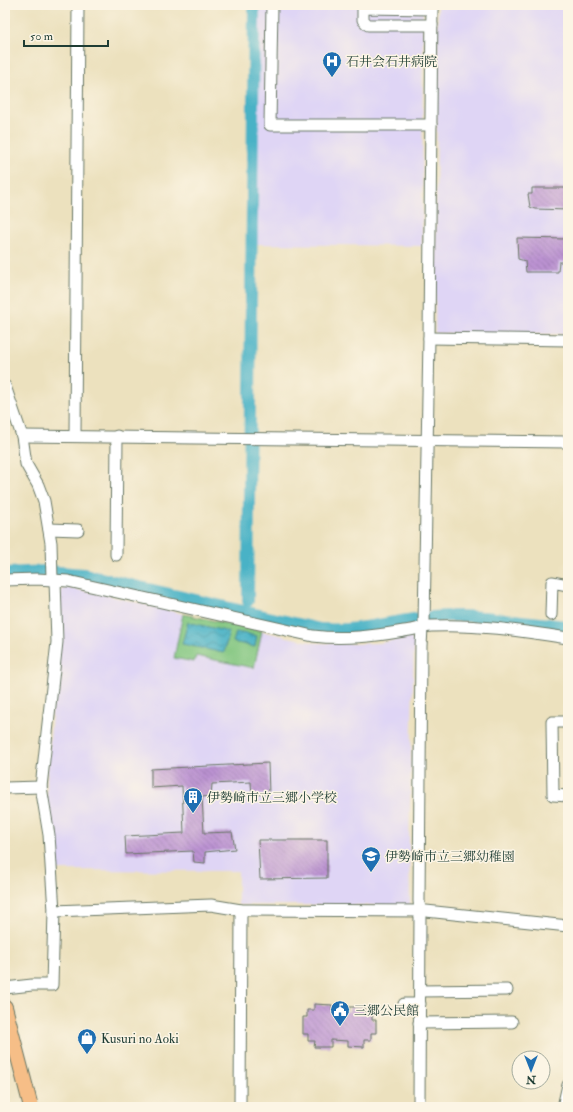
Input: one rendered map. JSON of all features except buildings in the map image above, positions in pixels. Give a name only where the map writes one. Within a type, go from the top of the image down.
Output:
[{"type":"main road","points":[[5,1007],[31,1107]]},
{"type":"street","points":[[74,436],[78,5]]},
{"type":"street","points":[[272,5],[270,125],[431,125]]},
{"type":"street","points":[[419,1107],[420,912],[418,901],[420,646],[424,611],[429,338],[432,25],[432,7],[362,7],[364,20],[368,25],[432,25]]},
{"type":"street","points":[[429,338],[568,340]]},
{"type":"street","points":[[5,386],[22,436],[26,464],[43,496],[49,529],[53,572],[56,642],[41,786],[49,835],[54,912],[52,985],[32,985],[5,988]]},
{"type":"street","points":[[22,436],[568,442]]},
{"type":"street","points":[[116,555],[118,436]]},
{"type":"street","points":[[49,529],[78,530]]},
{"type":"street","points":[[5,580],[37,579],[53,572],[99,587],[313,636],[339,638],[359,637],[423,625],[496,628],[568,638]]},
{"type":"street","points":[[551,615],[552,582],[568,586]]},
{"type":"street","points":[[568,722],[552,722],[553,795],[568,796]]},
{"type":"street","points":[[5,788],[41,786]]},
{"type":"street","points":[[54,912],[210,905],[241,910],[426,911],[568,926]]},
{"type":"street","points":[[240,1107],[245,1001],[241,910]]},
{"type":"street","points":[[420,991],[507,990]]},
{"type":"street","points":[[404,1004],[420,1004]]},
{"type":"street","points":[[420,1023],[512,1022]]},
{"type":"street","points":[[565,1106],[568,1085]]},
{"type":"shaded area","points":[[258,5],[423,5],[422,246],[256,244]]},
{"type":"shaded area","points":[[438,5],[568,5],[568,334],[435,333]]},
{"type":"shaded area","points":[[66,588],[102,594],[183,614],[315,643],[380,643],[410,637],[414,642],[409,841],[410,905],[238,905],[238,871],[55,870],[47,800],[47,780],[61,591]]},
{"type":"green space","points":[[183,614],[262,631],[254,668],[196,656],[194,662],[174,658]]},
{"type":"water","points":[[188,622],[229,632],[224,653],[182,644]]},
{"type":"water","points":[[236,632],[257,636],[255,647],[233,642]]},
{"type":"waterway","points":[[248,601],[254,5]]},
{"type":"waterway","points":[[5,573],[47,571],[84,574],[320,629],[349,629],[418,618],[449,616],[500,618],[568,626]]},
{"type":"place","name":"石井会石井病院","points":[[332,78]]},
{"type":"place","name":"伊勢崎市立三郷小学校","points":[[193,814]]},
{"type":"place","name":"伊勢崎市立三郷幼稚園","points":[[371,873]]},
{"type":"place","name":"三郷公民館","points":[[340,1027]]},
{"type":"place","name":"Kusuri no Aoki","points":[[87,1055]]}]
